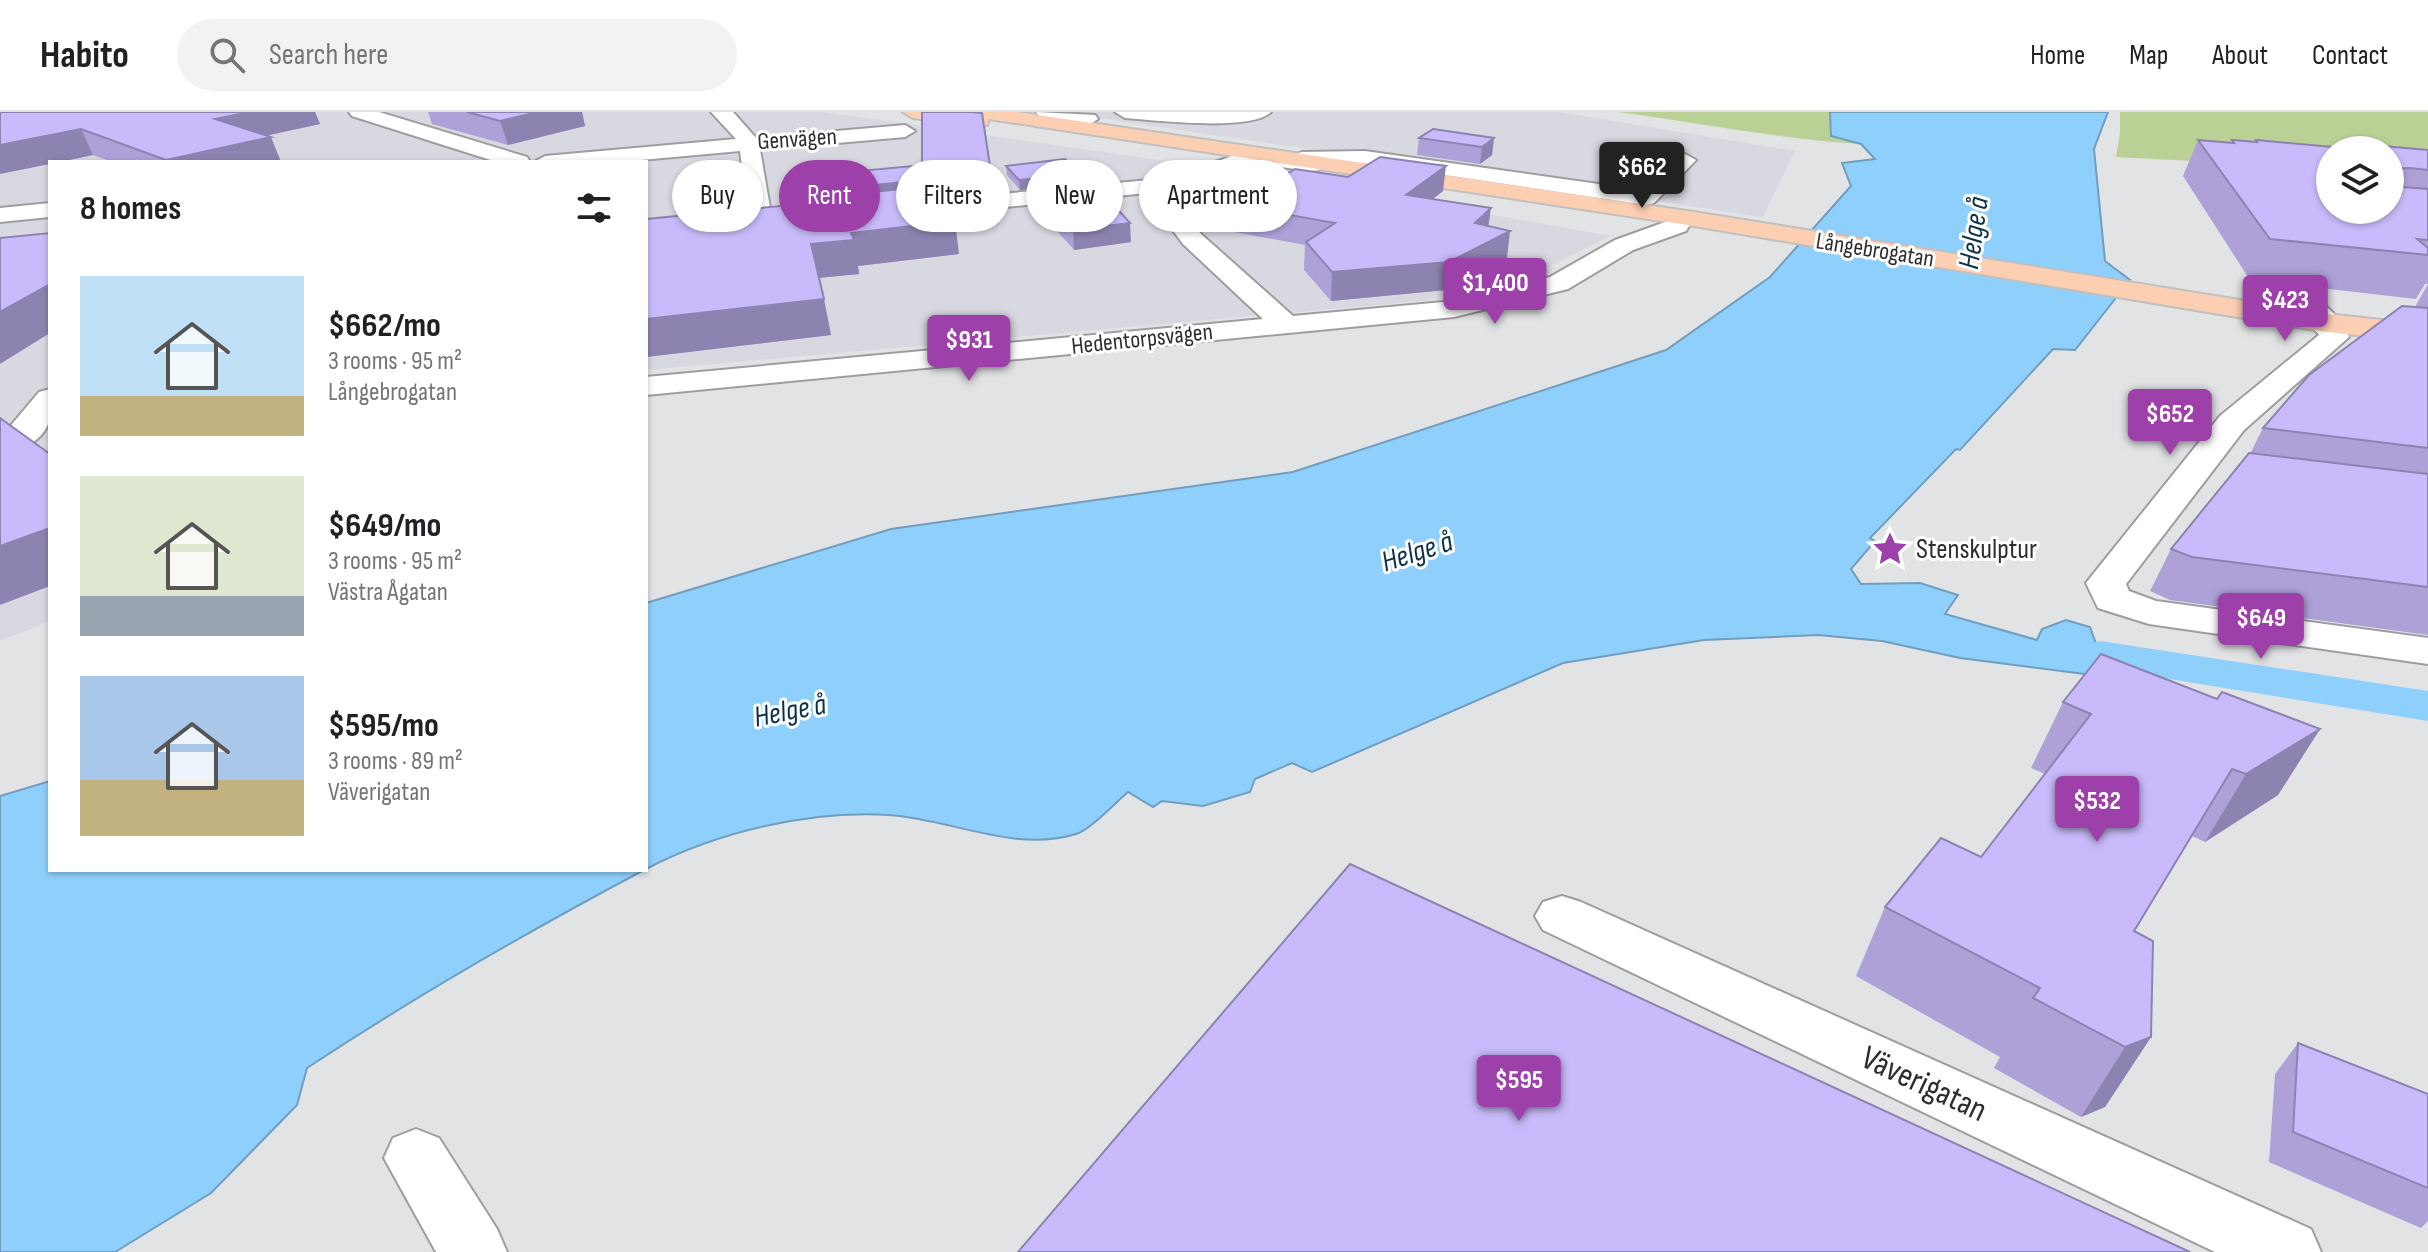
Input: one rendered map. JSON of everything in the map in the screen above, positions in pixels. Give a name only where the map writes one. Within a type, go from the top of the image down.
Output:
[{"type":"main road","points":[[978,112],[1079,123],[1302,158]]},
{"type":"main road","name":"Långebrogatan","points":[[909,121],[1144,143],[1238,160]]},
{"type":"main road","name":"Långebrogatan","points":[[1297,168],[1607,212],[1694,219],[2142,292],[2318,315],[2428,334]]},
{"type":"main road","name":"Långebrogatan","points":[[1499,183],[1559,201],[1677,226],[1753,231]]},
{"type":"main road","name":"Långebrogatan","points":[[2318,315],[2428,315]]},
{"type":"street","points":[[359,112],[513,160]]},
{"type":"street","points":[[721,112],[749,143],[753,160]]},
{"type":"street","points":[[1046,112],[1079,123],[1108,112]]},
{"type":"street","points":[[1125,112],[1207,119],[1261,112]]},
{"type":"street","name":"Genvägen","points":[[566,160],[749,143],[909,121]]},
{"type":"street","points":[[1302,158],[1365,157],[1499,183],[1646,198],[1685,160]]},
{"type":"street","points":[[1238,160],[1280,160]]},
{"type":"street","points":[[1297,163],[1559,201]]},
{"type":"street","points":[[880,213],[1139,187]]},
{"type":"street","points":[[763,200],[769,224],[763,225]]},
{"type":"street","points":[[0,215],[48,210]]},
{"type":"street","points":[[1607,212],[1625,231],[1624,245]]},
{"type":"street","name":"Hedentorpsvägen","points":[[648,386],[1454,309],[1559,283],[1624,245],[1677,226]]},
{"type":"street","points":[[1186,232],[1286,325]]},
{"type":"street","points":[[2318,315],[2334,337],[2232,423],[2208,478],[2106,583],[2112,599],[2149,612],[2428,651]]},
{"type":"street","points":[[7,442],[48,401]]},
{"type":"street","points":[[7,442],[48,439]]},
{"type":"street","name":"Väverigatan","points":[[1562,916],[2287,1252]]},
{"type":"street","points":[[416,1158],[473,1252]]},
{"type":"shaded area","points":[[0,112],[823,112],[1159,160],[1139,160],[1139,232],[1297,232],[1297,180],[1611,236],[1516,283],[1422,301],[648,370],[648,160],[48,160],[48,622],[0,641]]},
{"type":"shaded area","points":[[1058,112],[1558,112],[1795,151],[1763,217]]},
{"type":"green space","points":[[1618,112],[1865,112],[1831,136],[1861,144],[1770,135]]},
{"type":"green space","points":[[2120,112],[2428,112],[2428,167],[2404,156],[2404,136],[2316,136],[2316,161],[2308,167],[2116,157]]},
{"type":"water","name":"Helge å","points":[[1830,112],[2108,112],[2094,149],[2105,261],[2130,280],[2075,350],[2053,349],[1960,450],[1956,449],[1870,538],[1875,541],[1851,569],[1861,584],[1920,583],[1958,595],[1945,614],[2037,640],[2042,629],[2066,620],[2090,627],[2106,671],[2092,675],[1960,658],[1882,641],[1818,635],[1704,640],[1563,663],[1312,772],[1292,763],[1255,779],[1250,792],[1203,806],[1162,801],[1153,807],[1128,792],[1082,831],[1053,839],[1006,837],[889,815],[827,816],[733,834],[648,868],[648,602],[891,529],[1293,472],[1666,350],[1770,277],[1851,186],[1842,163],[1875,159],[1861,144],[1831,136]]},
{"type":"water","points":[[48,782],[48,872],[640,872],[473,965],[307,1068],[297,1105],[211,1193],[115,1252],[0,1252],[0,796]]},
{"type":"building","points":[[0,112],[250,112],[215,119],[271,137],[166,160],[81,129],[0,145]]},
{"type":"building","points":[[467,112],[538,112],[500,121]]},
{"type":"building","points":[[922,112],[982,113],[989,160],[922,160]]},
{"type":"building","points":[[1433,129],[1494,138],[1482,147],[1419,138]]},
{"type":"building","points":[[2198,140],[2234,143],[2232,140],[2256,140],[2316,145],[2316,224],[2404,224],[2404,187],[2428,189],[2428,240],[2417,239],[2428,248],[2428,255],[2270,239]]},
{"type":"building","points":[[2404,148],[2428,150],[2428,170],[2404,168]]},
{"type":"building","points":[[1380,157],[1446,166],[1406,195],[1491,208],[1475,223],[1510,231],[1449,262],[1332,272],[1306,242],[1335,223],[1297,216],[1297,169],[1348,177]]},
{"type":"building","points":[[1026,164],[1026,179],[1019,180],[1010,170],[1010,166]]},
{"type":"building","points":[[896,168],[896,183],[880,184],[880,169]]},
{"type":"building","points":[[896,190],[896,228],[880,230],[880,191]]},
{"type":"building","points":[[779,206],[779,232],[860,232],[851,233],[854,240],[811,244],[824,299],[648,319],[648,219],[672,217],[672,232],[763,232],[763,208]]},
{"type":"building","points":[[48,233],[48,285],[0,312],[0,238]]},
{"type":"building","points":[[2402,306],[2428,308],[2428,448],[2263,428],[2309,375]]},
{"type":"building","points":[[0,418],[48,453],[48,529],[0,546]]},
{"type":"building","points":[[2249,453],[2428,474],[2428,587],[2192,557],[2171,549]]},
{"type":"building","points":[[2101,654],[2217,699],[2222,692],[2320,729],[2246,774],[2232,769],[2134,931],[2153,941],[2151,1037],[2125,1047],[2033,998],[2040,988],[1885,907],[1941,838],[1981,857],[2091,714],[2063,702]]},
{"type":"building","points":[[1350,864],[2190,1252],[1018,1252]]},
{"type":"building","points":[[2298,1043],[2428,1094],[2428,1188],[2293,1132]]},
{"type":"waterway","points":[[2100,655],[2428,706]]},
{"type":"place","name":"Stenskulptur","points":[[1890,549]]}]
